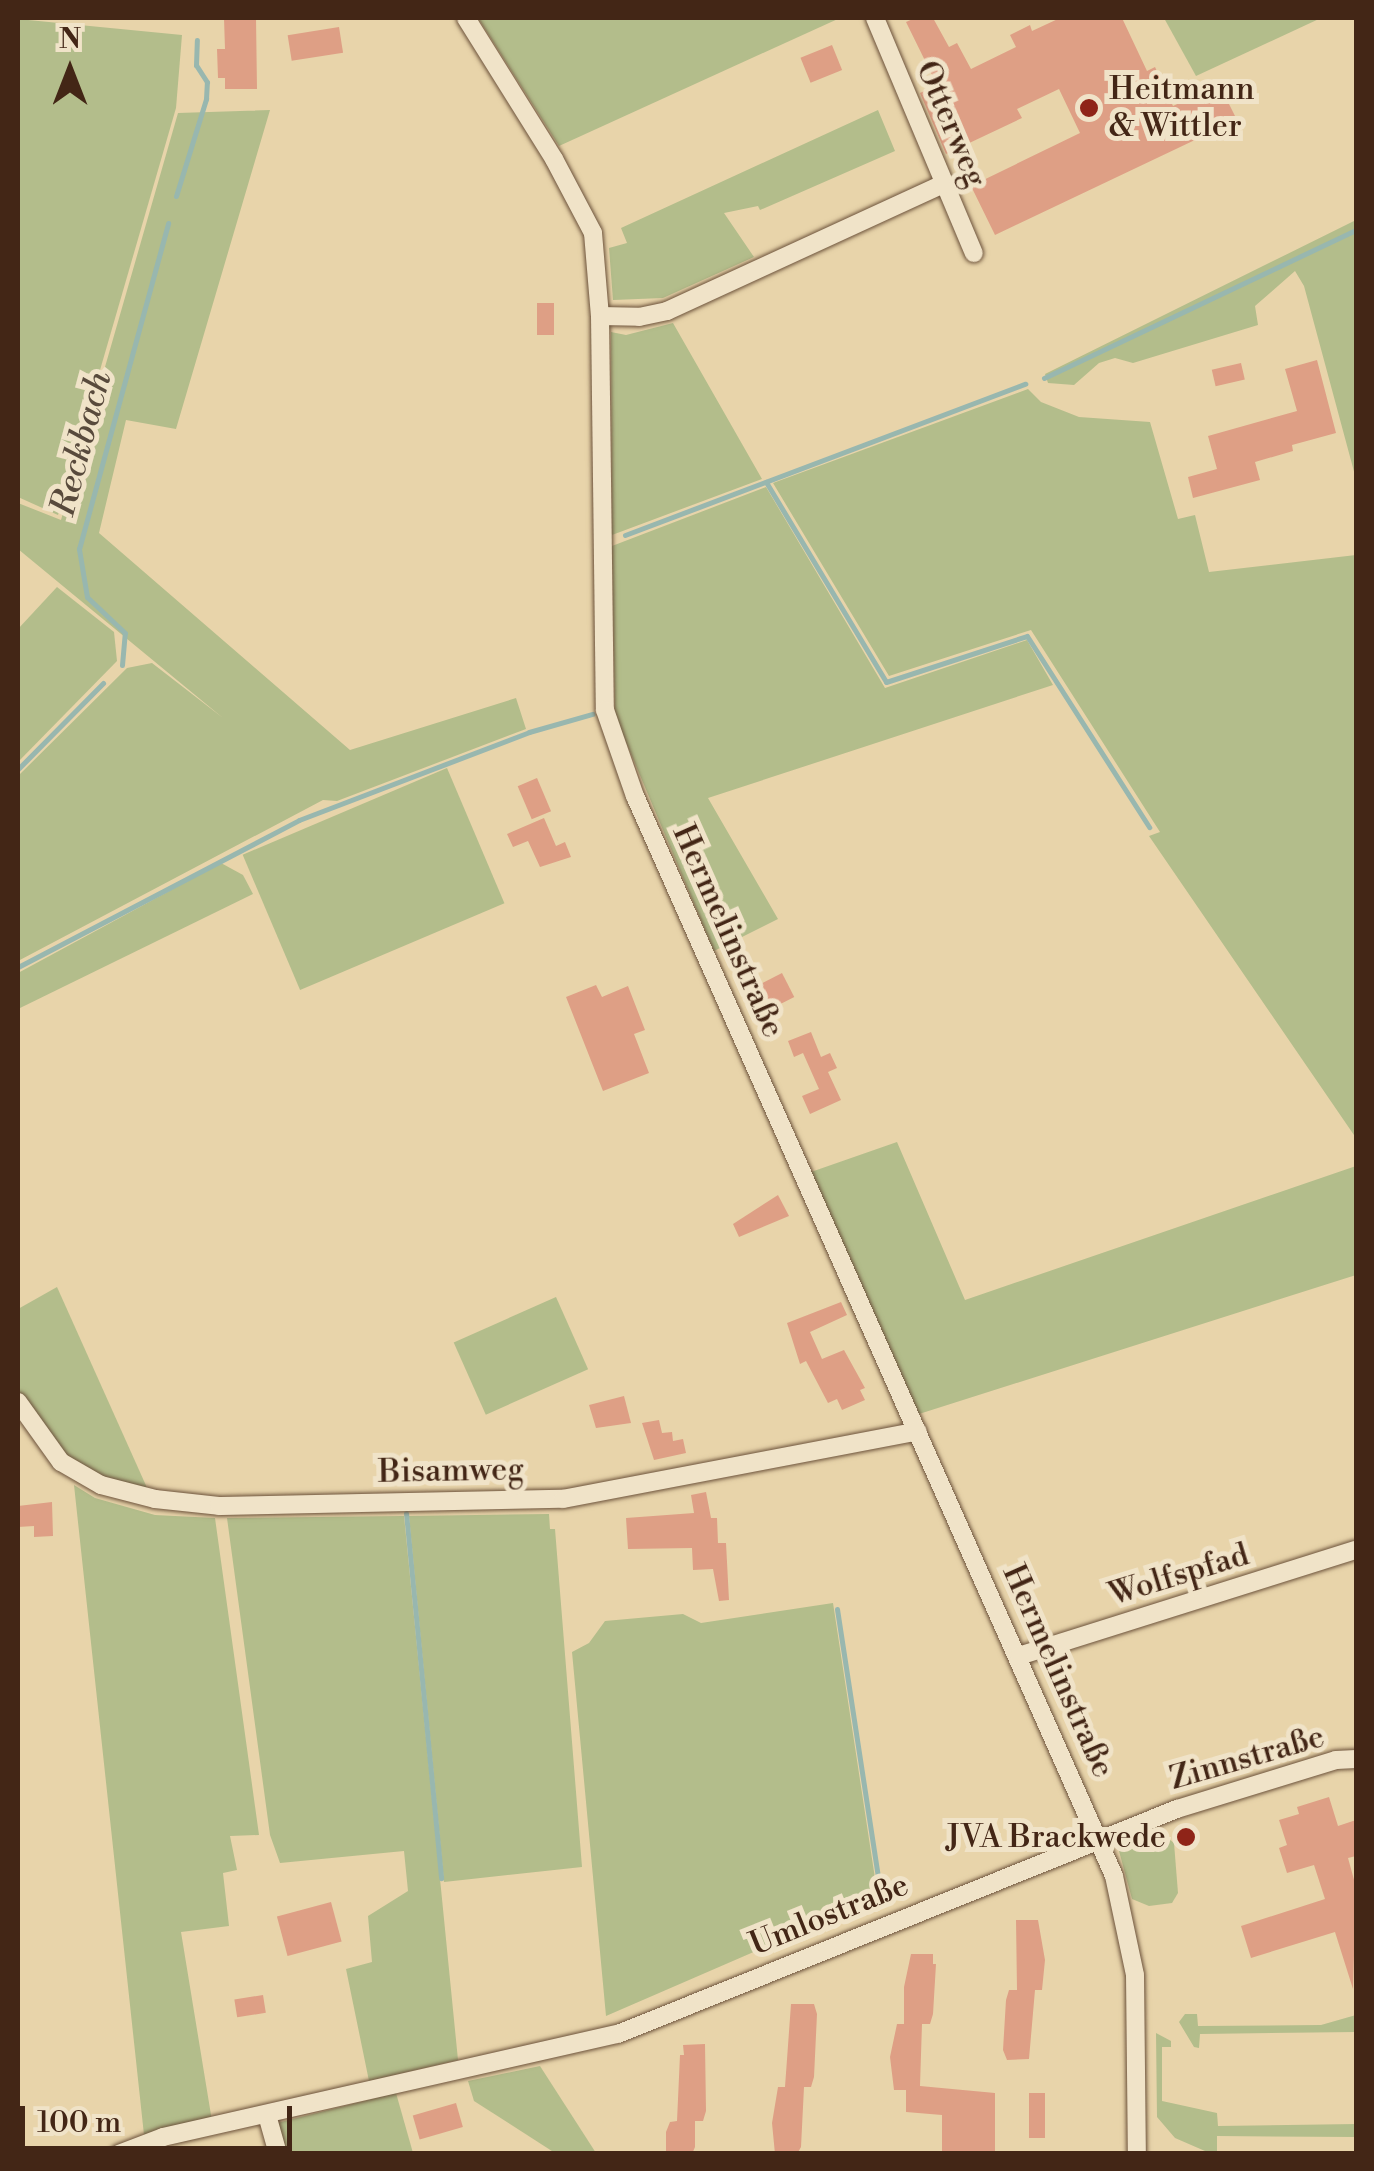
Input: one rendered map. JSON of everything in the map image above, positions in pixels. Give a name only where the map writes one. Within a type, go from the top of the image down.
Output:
[{"type":"street","name":"Hermelinstraße","points":[[466,18],[584,212],[598,260],[605,710],[635,796],[1099,1838]]},
{"type":"street","name":"Otterweg","points":[[875,18],[974,253]]},
{"type":"street","points":[[600,316],[639,317],[667,311],[944,184]]},
{"type":"street","name":"Bisamweg","points":[[18,1402],[61,1462],[101,1485],[156,1499],[219,1506],[563,1499],[918,1431]]},
{"type":"street","name":"Wolfspfad","points":[[1019,1656],[1356,1550]]},
{"type":"street","name":"Zinnstraße","points":[[1099,1838],[1177,1808],[1336,1760],[1356,1758]]},
{"type":"street","points":[[1099,1838],[1125,1913],[1133,1956],[1137,2154]]},
{"type":"street","name":"Umlostraße","points":[[118,2154],[164,2138],[618,2034],[1099,1838]]},
{"type":"street","points":[[267,2115],[278,2154]]},
{"type":"green space","points":[[478,18],[840,18],[559,146]]},
{"type":"green space","points":[[1164,18],[1321,18],[1196,76]]},
{"type":"green space","points":[[18,19],[182,35],[176,108],[58,515],[18,497]]},
{"type":"green space","points":[[270,110],[176,429],[126,420],[99,533],[350,750],[516,698],[526,729],[337,801],[323,800],[18,961],[18,776],[127,668],[152,663],[223,718],[18,549],[18,503],[61,520],[178,113]]},
{"type":"green space","points":[[878,110],[895,151],[760,210],[758,206],[724,213],[754,257],[663,298],[613,300],[609,248],[627,243],[621,228]]},
{"type":"green space","points":[[1356,220],[1356,479],[1304,286],[1295,271],[1255,306],[1258,325],[1133,363],[1115,358],[1099,363],[1074,385],[1048,383],[1045,374]]},
{"type":"green space","points":[[673,323],[762,479],[612,535],[611,332],[626,335]]},
{"type":"green space","points":[[1028,389],[1041,402],[1079,417],[1150,422],[1178,519],[1195,515],[1209,572],[1356,555],[1356,1138],[1149,836],[1160,832],[1031,630],[889,676],[773,483]]},
{"type":"green space","points":[[766,487],[885,688],[1027,640],[1053,685],[708,798],[778,919],[714,951],[615,716],[612,546]]},
{"type":"green space","points":[[57,587],[114,632],[117,661],[18,762],[18,629]]},
{"type":"green space","points":[[447,768],[504,903],[300,990],[243,855]]},
{"type":"green space","points":[[221,863],[243,875],[253,894],[18,1009],[18,973]]},
{"type":"green space","points":[[897,1142],[965,1300],[1356,1166],[1356,1275],[919,1414],[811,1172]]},
{"type":"green space","points":[[57,1287],[148,1490],[99,1476],[65,1457],[18,1392],[18,1309]]},
{"type":"green space","points":[[556,1297],[588,1369],[486,1415],[454,1343]]},
{"type":"green space","points":[[74,1485],[95,1498],[155,1515],[215,1518],[259,1835],[230,1836],[237,1870],[223,1873],[229,1926],[181,1932],[212,2121],[144,2135]]},
{"type":"green space","points":[[549,1514],[550,1529],[555,1529],[582,1867],[444,1882],[409,1516]]},
{"type":"green space","points":[[404,1516],[458,2060],[369,2081],[346,1969],[372,1962],[368,1916],[408,1891],[404,1851],[280,1863],[270,1835],[227,1518]]},
{"type":"green space","points":[[833,1603],[878,1898],[606,2016],[572,1652],[589,1643],[605,1621],[683,1614],[701,1623]]},
{"type":"green space","points":[[1158,1830],[1174,1843],[1178,1893],[1172,1903],[1149,1906],[1132,1899],[1119,1851],[1131,1837]]},
{"type":"green space","points":[[1185,2014],[1197,2014],[1198,2026],[1321,2025],[1356,2015],[1356,2032],[1200,2034],[1199,2048],[1194,2047],[1179,2022]]},
{"type":"green space","points":[[1156,2033],[1171,2041],[1171,2047],[1162,2047],[1162,2101],[1217,2113],[1218,2126],[1356,2124],[1356,2137],[1217,2136],[1217,2151],[1205,2151],[1175,2138],[1157,2117]]},
{"type":"green space","points":[[540,2066],[596,2153],[555,2153],[474,2101],[468,2081]]},
{"type":"green space","points":[[396,2093],[413,2153],[286,2153],[277,2123]]},
{"type":"building","points":[[224,18],[256,18],[257,89],[225,89],[225,78],[218,78],[217,49],[225,49]]},
{"type":"building","points":[[933,18],[949,47],[957,43],[971,69],[1016,47],[1010,35],[1030,25],[1032,31],[1060,18],[1122,18],[1147,71],[1155,67],[1173,106],[1219,84],[1237,120],[995,235],[971,186],[1080,133],[1059,89],[1017,109],[1022,118],[946,154],[920,93],[937,85],[906,22]]},
{"type":"building","points":[[339,27],[343,53],[292,61],[288,35]]},
{"type":"building","points":[[832,45],[842,70],[811,83],[800,58]]},
{"type":"building","points":[[537,303],[554,303],[554,335],[537,335]]},
{"type":"building","points":[[1317,360],[1336,433],[1292,445],[1293,451],[1255,462],[1260,480],[1193,498],[1188,477],[1217,469],[1208,436],[1297,411],[1285,369]]},
{"type":"building","points":[[1241,363],[1245,380],[1216,386],[1212,370]]},
{"type":"building","points":[[537,778],[551,811],[532,819],[518,786]]},
{"type":"building","points":[[544,818],[556,846],[565,842],[571,857],[540,867],[528,841],[513,847],[507,834]]},
{"type":"building","points":[[782,973],[794,997],[766,1012],[753,988]]},
{"type":"building","points":[[596,985],[602,997],[628,986],[645,1030],[634,1034],[649,1073],[603,1091],[566,997]]},
{"type":"building","points":[[811,1032],[821,1057],[830,1053],[837,1068],[828,1072],[841,1100],[810,1114],[802,1096],[819,1089],[803,1053],[794,1057],[788,1041]]},
{"type":"building","points":[[778,1195],[789,1216],[739,1237],[733,1224]]},
{"type":"building","points":[[841,1302],[847,1315],[810,1332],[822,1359],[844,1350],[865,1388],[860,1390],[865,1400],[842,1410],[837,1399],[828,1403],[806,1361],[800,1364],[787,1323]]},
{"type":"building","points":[[624,1396],[631,1423],[596,1428],[589,1405]]},
{"type":"building","points":[[659,1420],[662,1433],[672,1432],[673,1441],[683,1439],[686,1453],[654,1460],[642,1423]]},
{"type":"building","points":[[706,1492],[711,1518],[717,1518],[718,1543],[726,1543],[729,1600],[719,1601],[713,1569],[693,1570],[692,1548],[628,1549],[626,1518],[694,1513],[691,1495]]},
{"type":"building","points":[[52,1502],[53,1536],[34,1537],[34,1526],[18,1527],[18,1506]]},
{"type":"building","points":[[1329,1797],[1338,1826],[1356,1820],[1356,1856],[1348,1858],[1356,1887],[1353,1989],[1335,1932],[1251,1958],[1241,1926],[1325,1899],[1314,1865],[1287,1873],[1279,1848],[1287,1845],[1279,1820],[1299,1814],[1297,1807]]},
{"type":"building","points":[[331,1902],[342,1942],[288,1956],[277,1916]]},
{"type":"building","points":[[1016,1920],[1038,1920],[1045,1960],[1042,1990],[1035,1990],[1029,2059],[1007,2060],[1003,2050],[1006,2000],[1009,1990],[1017,1990]]},
{"type":"building","points":[[911,1954],[933,1954],[936,1964],[933,2014],[930,2024],[922,2024],[920,2086],[995,2093],[995,2154],[942,2154],[942,2115],[906,2112],[906,2090],[894,2090],[890,2057],[897,2024],[904,2024],[904,1987]]},
{"type":"building","points":[[263,1995],[266,2013],[237,2017],[234,2000]]},
{"type":"building","points":[[791,2004],[814,2004],[814,2077],[811,2087],[804,2087],[801,2147],[797,2154],[775,2154],[772,2123],[778,2087],[785,2087]]},
{"type":"building","points":[[705,2044],[706,2111],[703,2121],[695,2121],[695,2147],[692,2154],[666,2154],[666,2132],[670,2122],[677,2121],[683,2045]]},
{"type":"building","points":[[1029,2093],[1045,2093],[1045,2138],[1029,2138]]},
{"type":"building","points":[[456,2103],[463,2127],[420,2139],[413,2115]]},
{"type":"waterway","name":"Reckbach","points":[[176,196],[206,99],[207,82],[196,65],[197,40]]},
{"type":"waterway","name":"Reckbach","points":[[122,665],[125,633],[87,597],[79,549],[168,223]]},
{"type":"waterway","points":[[1044,378],[1356,230]]},
{"type":"waterway","points":[[625,535],[1025,384]]},
{"type":"waterway","points":[[766,482],[886,682],[1027,636],[1149,827]]},
{"type":"waterway","name":"Reckbach","points":[[18,769],[103,683]]},
{"type":"waterway","points":[[18,967],[299,820],[529,732],[592,714]]},
{"type":"waterway","points":[[406,1513],[441,1878]]},
{"type":"waterway","points":[[837,1609],[882,1903]]},
{"type":"place","name":"Heitmann & Wittler","points":[[1089,108]]},
{"type":"place","name":"JVA Brackwede","points":[[1186,1837]]}]
